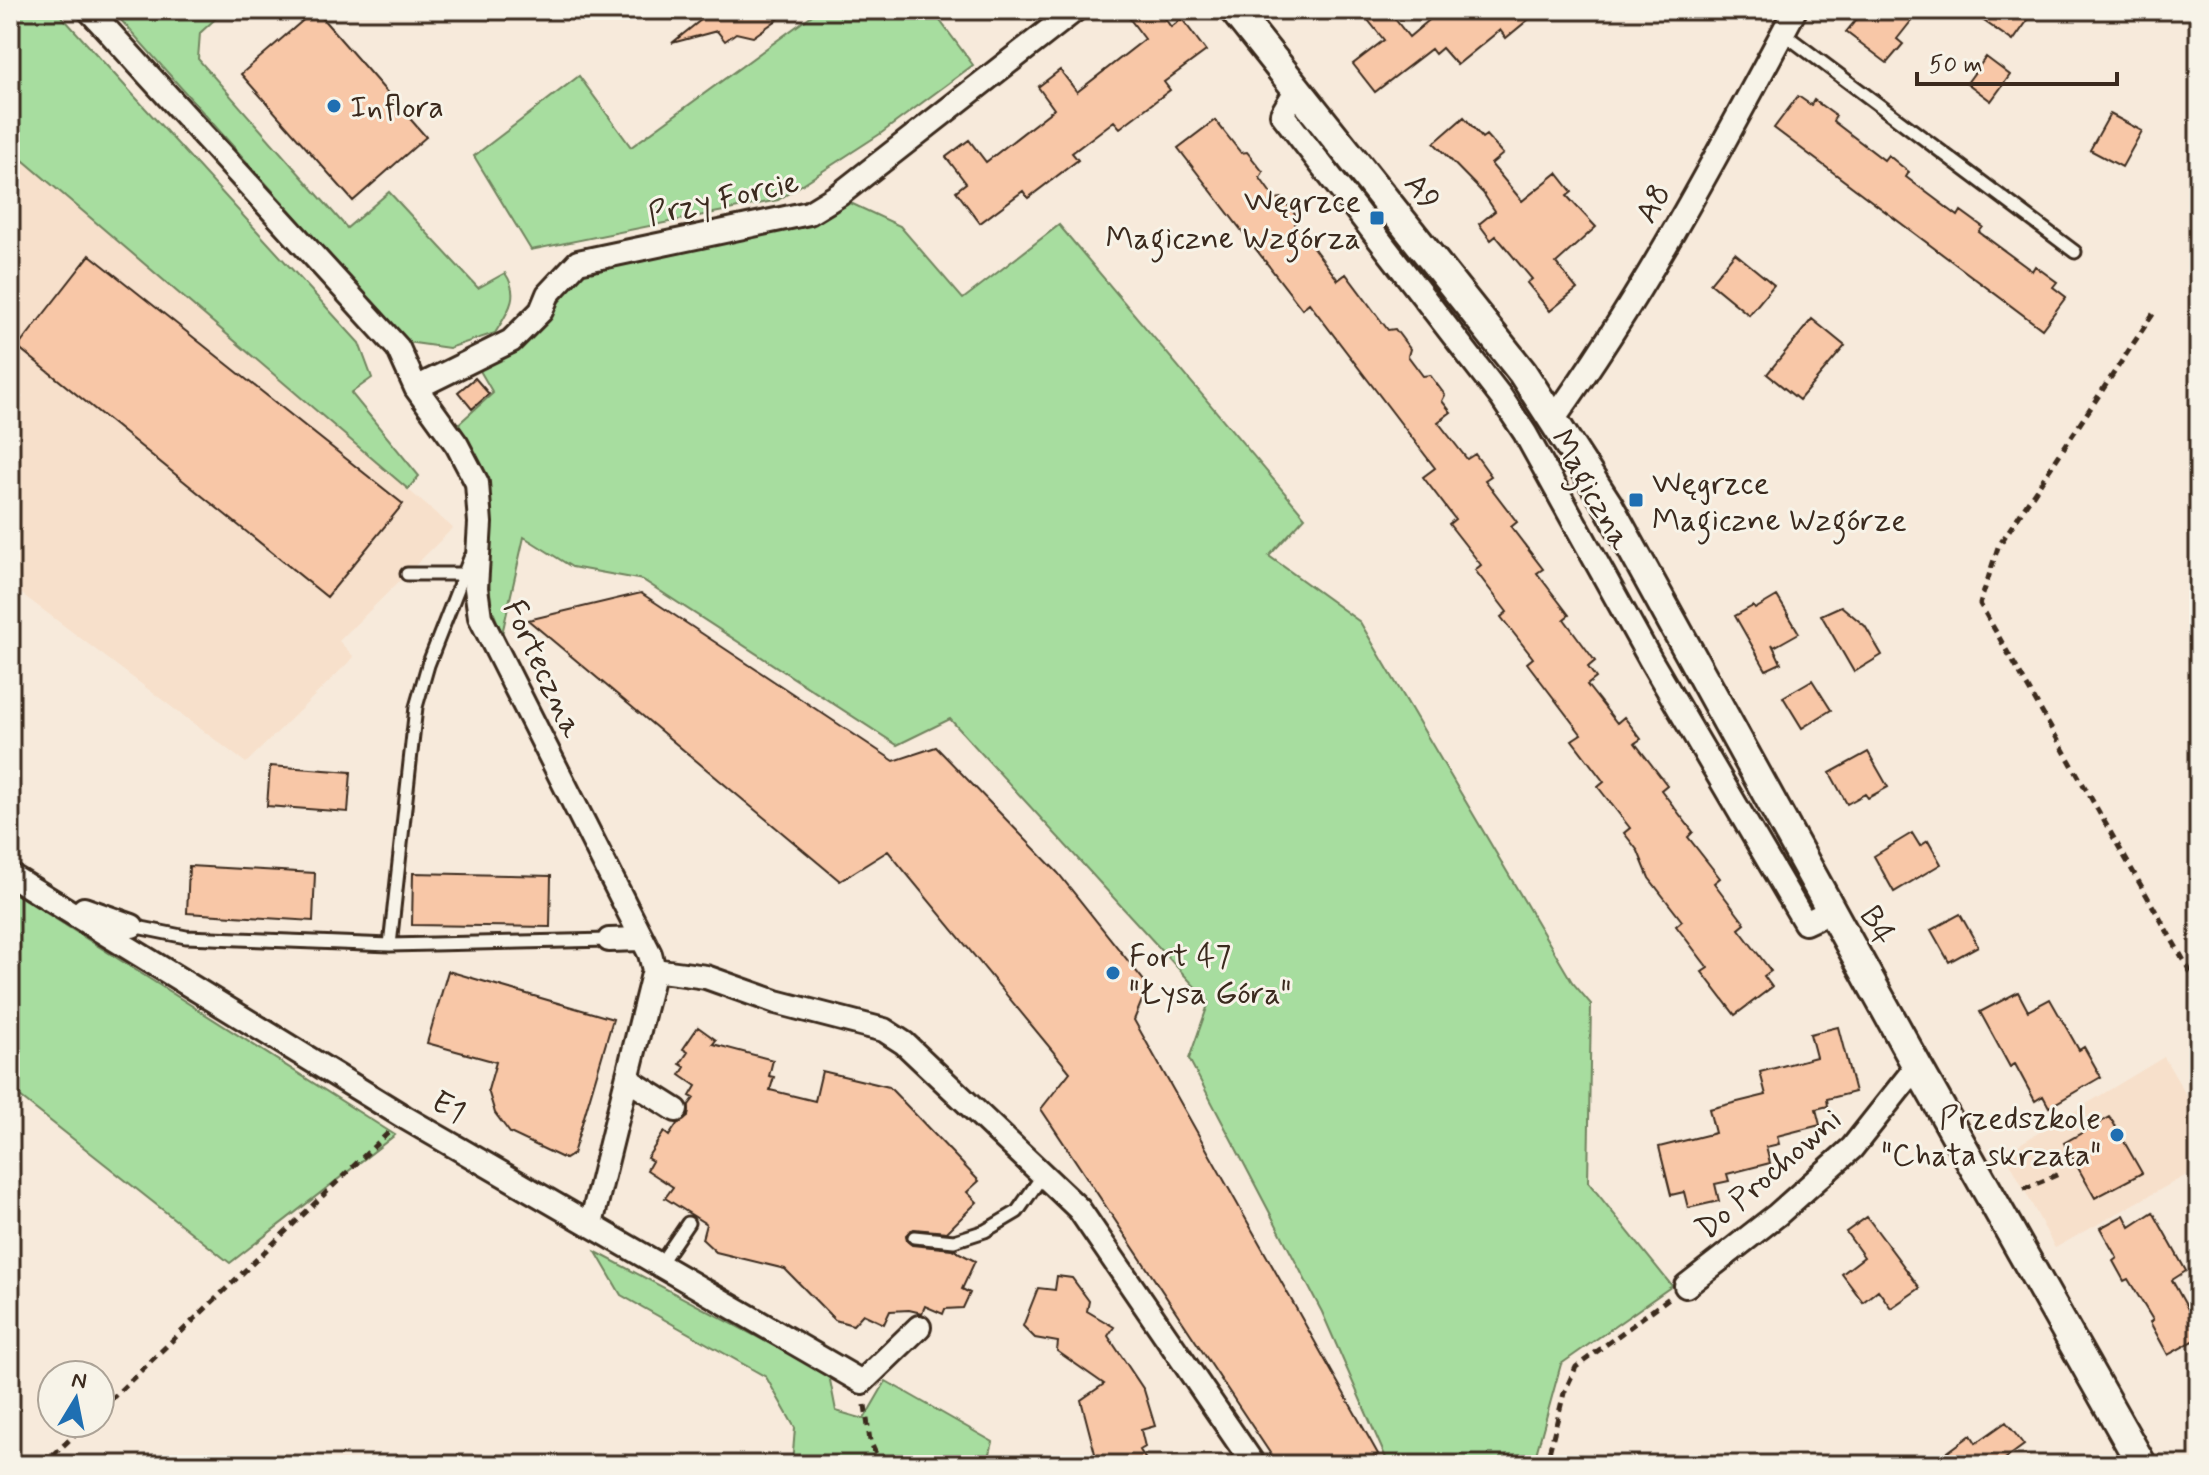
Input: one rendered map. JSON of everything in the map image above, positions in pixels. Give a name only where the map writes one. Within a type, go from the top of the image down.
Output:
[{"type":"street","name":"Forteczna","points":[[89,10],[398,348],[416,388],[457,445],[477,483],[480,523],[476,588],[480,617],[654,970]]},
{"type":"street","name":"Przy Forcie","points":[[416,388],[511,341],[541,311],[548,294],[578,262],[809,213],[840,194],[1075,10]]},
{"type":"street","name":"A9","points":[[1234,10],[1487,327],[1522,372],[1553,420]]},
{"type":"street","name":"A8","points":[[1553,420],[1609,340],[1663,250],[1795,10]]},
{"type":"street","name":"Magiczna","points":[[1297,89],[1282,114],[1501,397],[1525,433],[1650,659],[1805,923],[1831,911]]},
{"type":"street","name":"B4","points":[[1553,420],[1608,505],[1917,1066],[2142,1465]]},
{"type":"street","name":"E1","points":[[10,875],[404,1117],[862,1382]]},
{"type":"street","points":[[43,895],[132,926]]},
{"type":"street","points":[[609,940],[641,939]]},
{"type":"street","points":[[591,1224],[654,970],[693,973],[776,1002],[884,1030],[904,1043],[1079,1209],[1254,1465]]},
{"type":"street","name":"Do Prochowni","points":[[1686,1286],[1777,1215],[1852,1148],[1917,1066]]},
{"type":"street","points":[[627,1079],[676,1110]]},
{"type":"street","points":[[862,1382],[919,1327]]},
{"type":"lane","points":[[1783,33],[2075,252]]},
{"type":"lane","points":[[390,945],[416,707],[428,665],[465,574],[480,523]]},
{"type":"lane","points":[[407,574],[465,574]]},
{"type":"lane","points":[[132,926],[186,937],[390,945],[609,940]]},
{"type":"lane","points":[[914,1237],[954,1241],[985,1231],[1017,1212],[1043,1175]]},
{"type":"lane","points":[[660,1264],[688,1223]]},
{"type":"path","points":[[2153,314],[1998,547],[1980,604],[2199,987]]},
{"type":"path","points":[[116,1395],[404,1117]]},
{"type":"path","points":[[2024,1189],[2059,1174]]},
{"type":"path","points":[[1546,1465],[1564,1393],[1576,1367],[1686,1286]]},
{"type":"path","points":[[862,1382],[870,1441],[881,1465]]},
{"type":"path","points":[[43,1465],[70,1439]]},
{"type":"shaded area","points":[[10,149],[453,528],[339,641],[354,657],[246,763],[10,585],[10,413],[23,397],[10,387]]},
{"type":"shaded area","name":"Przedszkole \"Chata skrzata\"","points":[[2164,1057],[2199,1117],[2199,1168],[2055,1248],[2005,1153]]},
{"type":"green space","points":[[10,10],[56,10],[359,343],[372,378],[351,393],[419,476],[408,489],[10,149]]},
{"type":"green space","points":[[112,10],[225,10],[200,33],[198,59],[347,228],[389,192],[478,288],[505,273],[512,289],[511,304],[495,333],[449,348],[407,342]]},
{"type":"green space","points":[[819,10],[932,10],[973,65],[880,134],[778,200],[531,250],[474,156],[579,76],[631,147]]},
{"type":"green space","points":[[844,200],[900,226],[963,299],[1059,225],[1305,517],[1269,556],[1360,622],[1572,982],[1591,1004],[1588,1182],[1672,1286],[1561,1364],[1533,1465],[1389,1465],[1322,1312],[1189,1059],[1209,1002],[950,719],[897,745],[643,580],[572,567],[524,537],[502,634],[491,606],[488,563],[492,512],[482,468],[454,428],[493,393],[479,369],[521,349],[577,275]]},
{"type":"green space","points":[[10,890],[395,1135],[230,1263],[10,1089]]},
{"type":"green space","points":[[596,1252],[829,1375],[836,1411],[864,1419],[886,1381],[993,1442],[987,1465],[792,1465],[795,1428],[766,1377],[621,1295]]},
{"type":"building","name":"Inflora","points":[[315,10],[426,137],[353,201],[241,74]]},
{"type":"building","points":[[703,10],[791,10],[753,37],[736,33],[725,41],[717,31],[672,43],[707,15]]},
{"type":"building","points":[[1123,10],[1159,10],[1171,27],[1182,19],[1206,51],[1164,82],[1170,90],[1120,128],[1114,121],[1072,153],[1078,160],[1028,198],[1023,191],[980,223],[956,191],[966,183],[946,157],[969,140],[986,162],[1054,109],[1038,87],[1060,70],[1077,92],[1145,39]]},
{"type":"building","points":[[1360,10],[1388,10],[1409,37],[1441,10],[1540,10],[1506,38],[1500,30],[1457,65],[1442,48],[1435,54],[1431,49],[1375,92],[1353,64],[1384,40]]},
{"type":"building","points":[[1864,10],[1899,10],[1912,20],[1897,39],[1903,44],[1887,63],[1846,32]]},
{"type":"building","points":[[1968,10],[2035,10],[2013,41]]},
{"type":"building","points":[[1986,57],[2010,75],[1991,101],[1967,83]]},
{"type":"building","points":[[1798,96],[1811,105],[1814,100],[1836,116],[1833,121],[1884,160],[1888,155],[1909,172],[1906,177],[1958,216],[1961,211],[1983,227],[1979,232],[2032,271],[2035,266],[2057,282],[2053,287],[2066,297],[2042,329],[1774,128]]},
{"type":"building","points":[[2110,114],[2142,131],[2122,167],[2090,150]]},
{"type":"building","points":[[1464,117],[1482,138],[1486,135],[1503,154],[1491,164],[1522,201],[1557,173],[1572,192],[1567,196],[1596,227],[1556,263],[1577,289],[1550,311],[1527,283],[1532,279],[1496,236],[1491,240],[1479,224],[1495,211],[1483,193],[1434,143]]},
{"type":"building","points":[[1215,120],[1241,153],[1247,152],[1263,172],[1260,178],[1275,199],[1282,198],[1298,218],[1295,224],[1338,280],[1346,274],[1388,330],[1395,329],[1410,349],[1408,356],[1423,376],[1430,375],[1445,395],[1442,401],[1451,412],[1438,422],[1467,459],[1475,454],[1491,476],[1485,480],[1517,522],[1511,527],[1543,569],[1537,573],[1569,615],[1564,619],[1595,661],[1588,667],[1596,678],[1587,685],[1617,723],[1624,717],[1641,739],[1635,743],[1667,785],[1661,790],[1693,832],[1688,837],[1720,878],[1714,883],[1745,924],[1739,929],[1771,971],[1764,976],[1772,987],[1735,1015],[1702,972],[1708,968],[1676,926],[1682,921],[1649,878],[1638,851],[1624,833],[1630,828],[1598,787],[1604,782],[1572,740],[1581,734],[1527,663],[1533,658],[1501,617],[1507,612],[1475,570],[1481,565],[1449,524],[1455,519],[1423,477],[1435,468],[1309,303],[1302,309],[1178,148]]},
{"type":"building","points":[[1735,253],[1774,285],[1749,315],[1710,283]]},
{"type":"building","points":[[90,255],[403,504],[327,597],[18,347]]},
{"type":"building","points":[[1812,319],[1845,346],[1799,400],[1767,374]]},
{"type":"building","points":[[475,378],[489,394],[472,409],[458,392]]},
{"type":"building","points":[[641,593],[894,761],[936,747],[1058,873],[1148,986],[1134,1020],[1378,1454],[1365,1465],[1278,1465],[1041,1109],[1070,1072],[888,851],[840,881],[528,620]]},
{"type":"building","points":[[1777,596],[1799,633],[1774,647],[1772,644],[1781,663],[1766,670],[1735,616]]},
{"type":"building","points":[[1841,606],[1865,626],[1882,655],[1854,672],[1821,615]]},
{"type":"building","points":[[1812,680],[1831,710],[1802,728],[1783,697]]},
{"type":"building","points":[[1868,752],[1888,787],[1868,798],[1865,794],[1847,804],[1830,773]]},
{"type":"building","points":[[270,766],[351,772],[348,812],[267,806]]},
{"type":"building","points":[[1912,833],[1920,846],[1928,841],[1941,864],[1894,892],[1874,856]]},
{"type":"building","points":[[189,866],[315,873],[313,921],[187,913]]},
{"type":"building","points":[[413,873],[551,876],[550,927],[412,925]]},
{"type":"building","points":[[1960,914],[1978,946],[1949,962],[1931,930]]},
{"type":"building","points":[[448,971],[613,1019],[573,1154],[565,1159],[510,1133],[495,1113],[488,1090],[496,1062],[427,1043]]},
{"type":"building","points":[[2018,992],[2028,1011],[2050,999],[2079,1050],[2084,1047],[2101,1077],[2049,1107],[2043,1096],[2035,1101],[2015,1064],[2010,1067],[1980,1012]]},
{"type":"building","points":[[698,1027],[716,1040],[713,1044],[773,1060],[769,1076],[774,1077],[770,1090],[815,1101],[822,1071],[889,1087],[979,1181],[967,1192],[977,1202],[947,1232],[914,1229],[906,1235],[912,1245],[952,1249],[975,1261],[962,1289],[970,1293],[963,1308],[945,1309],[943,1314],[925,1306],[922,1313],[890,1311],[884,1324],[863,1314],[853,1325],[835,1320],[785,1269],[716,1252],[702,1239],[706,1224],[665,1198],[673,1187],[647,1170],[652,1161],[647,1158],[664,1132],[669,1136],[677,1124],[688,1117],[689,1105],[694,1098],[690,1096],[696,1086],[680,1075],[685,1067],[680,1064],[688,1052],[683,1049]]},
{"type":"building","points":[[1838,1027],[1855,1092],[1827,1099],[1828,1106],[1816,1109],[1820,1125],[1777,1136],[1779,1144],[1766,1147],[1770,1163],[1727,1174],[1729,1181],[1715,1184],[1719,1201],[1688,1208],[1684,1192],[1671,1195],[1659,1147],[1715,1133],[1709,1109],[1766,1095],[1760,1072],[1816,1057],[1810,1034]]},
{"type":"building","points":[[2110,1117],[2142,1173],[2095,1198],[2064,1143]]},
{"type":"building","points":[[2153,1212],[2186,1271],[2172,1280],[2199,1329],[2199,1338],[2168,1355],[2150,1322],[2153,1320],[2113,1261],[2117,1258],[2100,1228],[2124,1215],[2130,1227]]},
{"type":"building","points":[[1867,1217],[1920,1288],[1891,1308],[1878,1290],[1863,1302],[1842,1274],[1864,1257],[1846,1232]]},
{"type":"building","points":[[1057,1276],[1072,1278],[1089,1301],[1087,1311],[1114,1327],[1108,1336],[1144,1390],[1155,1426],[1141,1430],[1145,1447],[1140,1450],[1149,1465],[1098,1465],[1081,1400],[1104,1384],[1057,1351],[1058,1342],[1035,1338],[1023,1326],[1038,1288],[1055,1290]]},
{"type":"building","points":[[2006,1422],[2024,1445],[1997,1465],[1930,1465],[1971,1435],[1976,1443]]},
{"type":"place","name":"Inflora","points":[[334,106]]},
{"type":"place","name":"Węgrzce Magiczne Wzgórza","points":[[1377,218]]},
{"type":"place","name":"Węgrzce Magiczne Wzgórze","points":[[1636,500]]},
{"type":"place","name":"Fort 47 \"Łysa Góra\"","points":[[1113,973]]},
{"type":"place","name":"Przedszkole \"Chata skrzata\"","points":[[2117,1135]]}]
